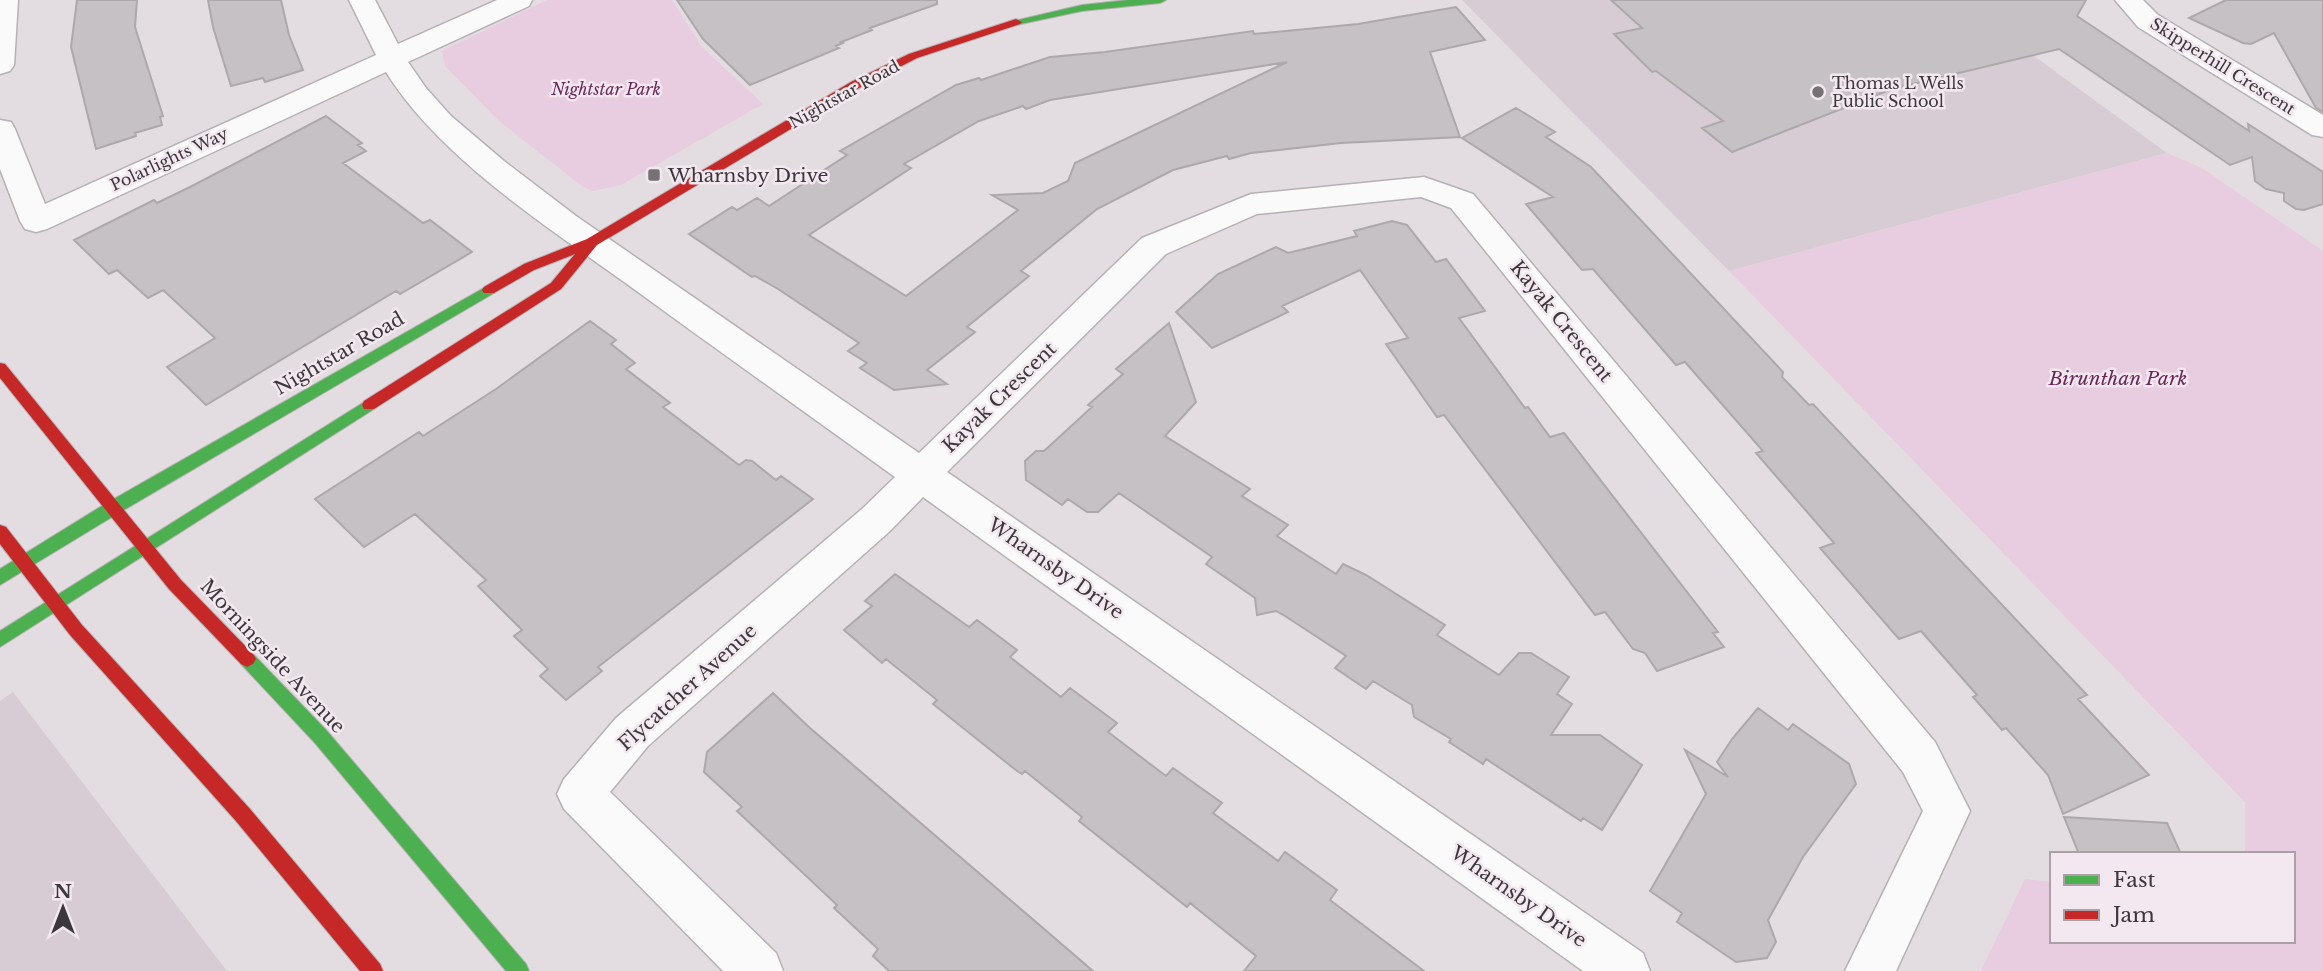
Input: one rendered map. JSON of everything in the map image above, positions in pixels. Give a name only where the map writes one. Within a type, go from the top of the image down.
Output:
[{"type":"street","points":[[0,65],[5,0]]},
{"type":"street","name":"Wharnsby Drive","points":[[362,0],[392,57],[424,106],[463,142],[565,224],[922,473],[1625,971]]},
{"type":"street","points":[[392,57],[519,0]]},
{"type":"street","name":"Nightstar Road","points":[[0,579],[111,509],[529,267],[592,242],[855,85],[913,56],[997,26],[1082,8],[1160,0]]},
{"type":"street","name":"Skipperhill Crescent","points":[[2127,0],[2148,21],[2323,128]]},
{"type":"street","name":"Polarlights Way","points":[[0,128],[36,221],[392,57]]},
{"type":"street","name":"Kayak Crescent","points":[[922,473],[1154,246],[1251,204],[1424,187],[1462,201],[1910,746],[1947,811],[1870,971]]},
{"type":"street","name":"Nightstar Road","points":[[0,640],[556,286],[592,242]]},
{"type":"street","name":"Morningside Avenue","points":[[0,368],[111,509],[146,546],[166,573],[321,737],[519,971]]},
{"type":"street","name":"Flycatcher Avenue","points":[[758,971],[580,794],[632,732],[876,520],[922,473]]},
{"type":"street","points":[[0,532],[76,630],[243,815],[373,971]]},
{"type":"shaded area","name":"Thomas L Wells Public School","points":[[1462,0],[1971,0],[2000,31],[2167,153],[1729,271]]},
{"type":"shaded area","points":[[13,692],[227,971],[0,971],[0,701]]},
{"type":"green space","name":"Nightstar Park","points":[[547,0],[672,0],[702,47],[763,104],[621,185],[593,191],[583,187],[498,120],[445,66],[442,51]]},
{"type":"green space","name":"Birunthan Park","points":[[2167,153],[2202,168],[2323,251],[2323,971],[1981,971],[2025,879],[2050,882],[2050,943],[2295,943],[2295,852],[2245,852],[2245,802],[1729,271]]},
{"type":"building","points":[[77,0],[137,0],[135,27],[163,116],[160,117],[162,125],[96,149],[71,47]]},
{"type":"building","points":[[208,0],[281,0],[289,35],[303,70],[265,82],[263,78],[231,86],[213,27]]},
{"type":"building","points":[[677,0],[937,0],[937,4],[870,28],[872,30],[841,42],[843,43],[836,46],[839,48],[750,85],[703,39]]},
{"type":"building","points":[[1611,0],[2086,0],[2077,16],[2249,131],[2248,124],[2323,172],[2323,204],[2304,210],[2296,209],[2284,201],[2284,193],[2266,189],[2255,181],[2252,157],[2230,165],[2059,49],[1892,89],[1732,152],[1702,128],[1723,121],[1656,71],[1652,72],[1614,34],[1642,28]]},
{"type":"building","points":[[2226,0],[2323,0],[2323,112],[2316,108],[2274,33],[2251,44],[2243,43],[2189,18]]},
{"type":"building","points":[[1456,7],[1485,40],[1430,52],[1460,137],[1341,143],[1251,153],[1229,159],[1227,156],[1173,170],[1097,209],[1021,271],[1029,276],[967,327],[975,332],[927,370],[947,384],[894,390],[860,368],[867,363],[848,351],[859,343],[778,289],[755,276],[752,277],[689,234],[732,207],[737,210],[757,198],[769,206],[847,155],[840,151],[956,85],[979,78],[981,80],[1050,57],[1253,31],[1254,34],[1358,24]],"holes":[[[1287,62],[1075,163],[1068,181],[1043,193],[992,195],[1018,210],[906,296],[809,235],[911,168],[904,164],[979,121],[1050,100]]]},
{"type":"building","points":[[1516,108],[1555,132],[1546,137],[1591,167],[1783,372],[1782,377],[1809,405],[1813,404],[2087,695],[2078,699],[2149,775],[2063,814],[2048,775],[2006,728],[2002,730],[1973,697],[1977,695],[1921,631],[1899,639],[1820,548],[1834,543],[1756,453],[1763,451],[1685,362],[1676,365],[1593,269],[1582,270],[1526,204],[1553,197],[1462,138]]},
{"type":"building","points":[[326,116],[362,143],[358,145],[366,151],[343,163],[423,223],[430,220],[472,252],[400,294],[396,291],[206,405],[167,367],[215,338],[163,290],[148,298],[117,270],[109,274],[74,240],[154,200],[157,203],[190,187]]},
{"type":"building","points":[[1392,221],[1407,225],[1436,262],[1446,259],[1485,311],[1459,318],[1525,408],[1528,407],[1550,437],[1564,433],[1718,632],[1713,633],[1724,647],[1657,671],[1645,653],[1633,649],[1605,612],[1595,615],[1444,415],[1437,417],[1386,344],[1408,338],[1360,270],[1282,306],[1288,312],[1212,348],[1176,312],[1218,274],[1276,247],[1288,253],[1357,236],[1354,231]]},
{"type":"building","points":[[590,321],[616,340],[611,344],[635,363],[626,369],[670,403],[663,407],[739,465],[746,460],[752,461],[776,480],[781,476],[813,499],[598,667],[602,671],[566,700],[540,676],[548,669],[514,636],[522,630],[478,586],[486,580],[415,514],[364,547],[315,499],[419,432],[423,436],[496,389]]},
{"type":"building","points":[[1169,323],[1196,402],[1165,436],[1250,489],[1242,496],[1288,525],[1277,536],[1336,574],[1343,564],[1366,575],[1445,625],[1437,635],[1499,675],[1519,653],[1531,653],[1569,677],[1557,694],[1572,704],[1551,735],[1600,735],[1642,765],[1602,830],[1583,818],[1581,821],[1486,759],[1483,764],[1449,742],[1451,739],[1414,717],[1412,705],[1373,681],[1366,689],[1335,668],[1346,656],[1285,616],[1276,611],[1257,615],[1255,598],[1206,564],[1212,557],[1119,493],[1098,512],[1087,512],[1068,499],[1062,505],[1026,480],[1025,461],[1036,451],[1044,451],[1092,407],[1088,405],[1123,374],[1116,369]]},
{"type":"building","points":[[895,574],[969,627],[977,620],[1017,650],[1010,657],[1061,697],[1070,688],[1117,723],[1108,732],[1166,776],[1173,768],[1222,803],[1213,813],[1278,861],[1285,852],[1337,890],[1330,900],[1424,971],[1244,971],[1256,956],[1190,903],[1187,907],[1079,821],[1082,817],[1025,771],[1022,774],[1017,771],[933,704],[937,700],[886,659],[882,663],[844,630],[872,606],[865,601]]},
{"type":"building","points":[[773,693],[810,728],[1093,971],[889,971],[873,956],[878,949],[834,908],[837,905],[737,811],[742,807],[704,772],[707,752]]},
{"type":"building","points":[[1758,708],[1788,730],[1793,724],[1849,764],[1856,784],[1803,857],[1768,920],[1776,942],[1767,958],[1736,962],[1677,922],[1682,913],[1650,891],[1706,794],[1685,750],[1728,777],[1717,762]]},
{"type":"building","points":[[2064,817],[2167,823],[2180,852],[2078,852]]},
{"type":"traffic: fast","points":[[1016,22],[1082,8],[1160,0]]},
{"type":"traffic: fast","points":[[0,578],[111,509],[489,290]]},
{"type":"traffic: fast","points":[[0,640],[369,405]]},
{"type":"traffic: fast","points":[[247,659],[321,737],[519,971]]},
{"type":"traffic: jam","points":[[489,290],[529,267],[592,242],[855,85],[913,56],[1016,22]]},
{"type":"traffic: jam","points":[[369,405],[556,286],[591,244]]},
{"type":"traffic: jam","points":[[0,368],[175,584],[247,659]]},
{"type":"traffic: jam","points":[[0,532],[76,630],[243,815],[373,971]]},
{"type":"place","name":"Thomas L Wells Public School","points":[[1818,92]]},
{"type":"place","name":"Wharnsby Drive","points":[[654,175]]}]
